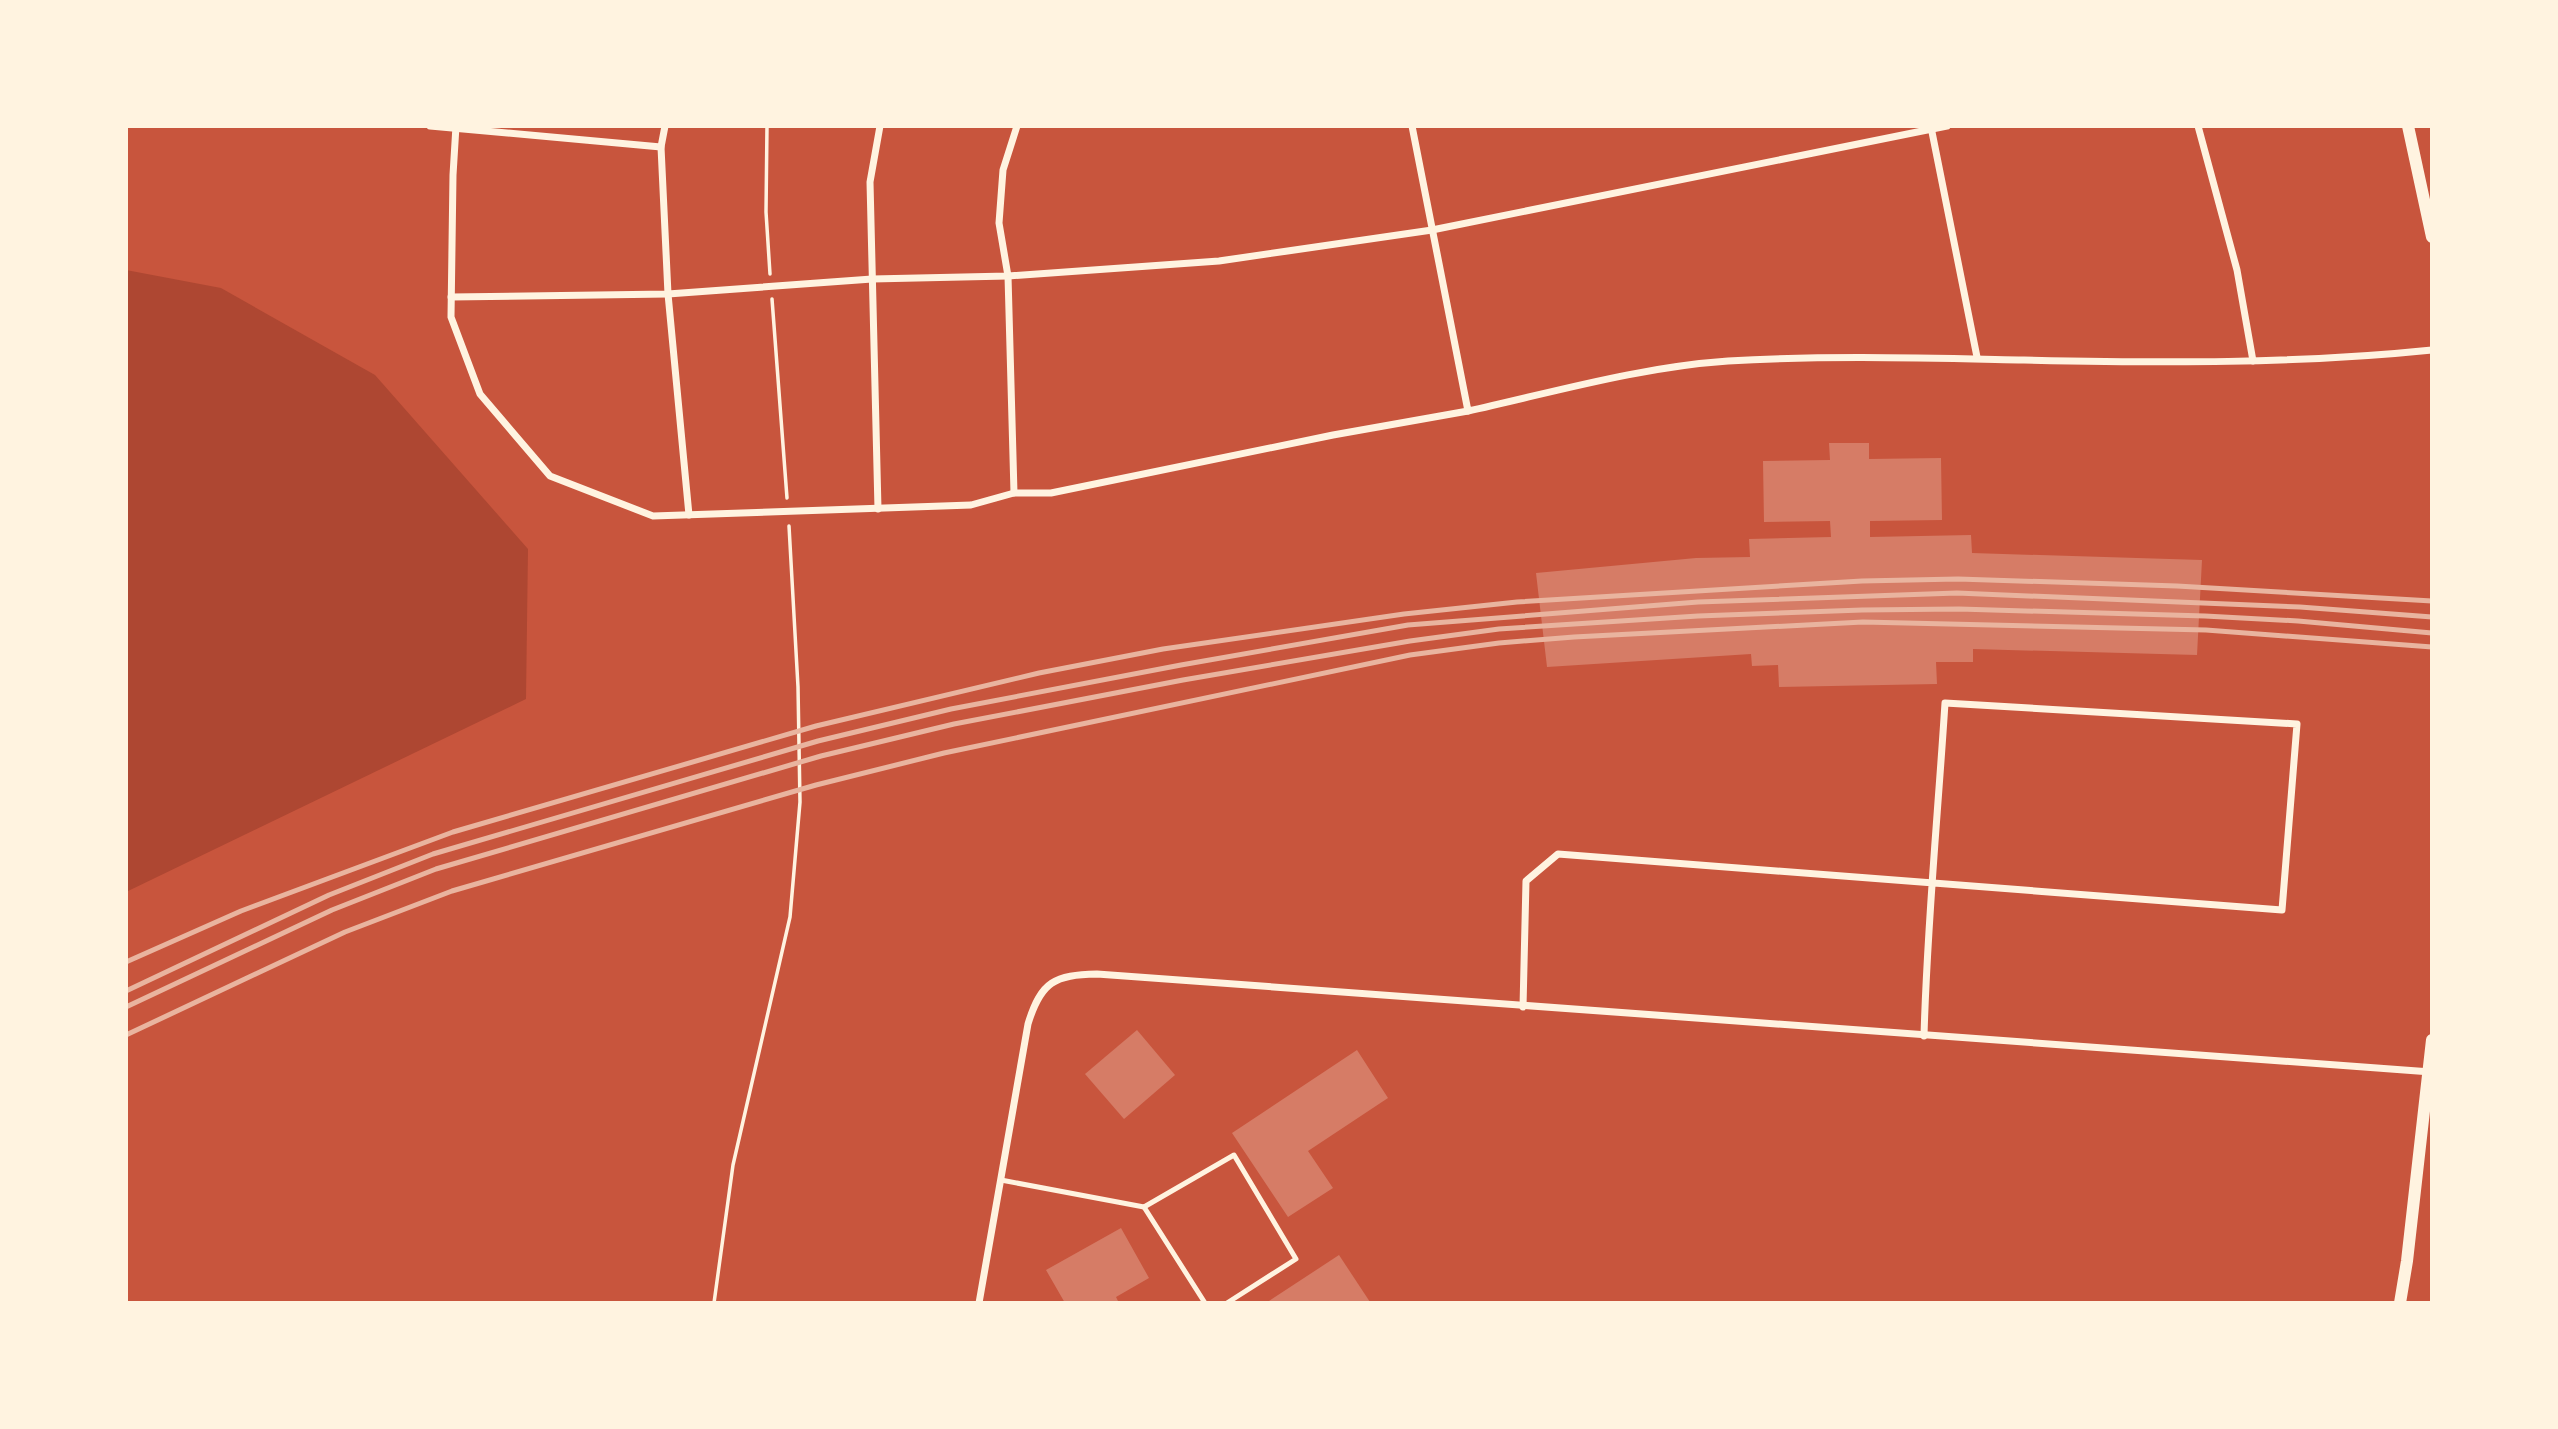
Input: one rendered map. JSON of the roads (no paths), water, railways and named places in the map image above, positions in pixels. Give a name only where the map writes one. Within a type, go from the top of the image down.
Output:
[{"type":"street","points":[[430,126],[661,147]]},
{"type":"street","points":[[665,126],[661,147],[668,294],[689,515]]},
{"type":"street","points":[[878,509],[870,182],[880,126]]},
{"type":"street","points":[[1014,493],[1008,276],[999,223],[1003,170],[1017,126]]},
{"type":"street","points":[[1412,126],[1468,411]]},
{"type":"street","points":[[451,297],[668,294],[872,279],[1008,276],[1219,261],[1432,230],[1947,126]]},
{"type":"street","points":[[2198,126],[2237,270],[2253,361]]},
{"type":"street","points":[[2409,126],[2432,237]]},
{"type":"street","points":[[456,127],[451,317],[480,394],[550,476],[653,516],[971,505],[1014,493],[1051,493],[1333,435],[1468,411],[1674,366],[1783,359],[1977,357],[2022,360],[2253,361],[2432,350]]},
{"type":"street","points":[[1931,128],[1977,357]]},
{"type":"street","points":[[1523,1007],[1526,881],[1559,854],[1933,883],[2282,910],[2297,724],[1945,703],[1933,883],[1924,1036]]},
{"type":"street","points":[[979,1303],[1028,1024],[1034,1006],[1049,982],[1072,974],[2430,1072]]},
{"type":"street","points":[[2400,1303],[2432,1040]]},
{"type":"lane","points":[[1001,1180],[1144,1207],[1234,1155],[1296,1259],[1227,1303]]},
{"type":"lane","points":[[1144,1207],[1205,1303]]},
{"type":"railway","points":[[126,962],[241,911],[453,832],[816,726],[1039,673],[1163,649],[1404,614],[1517,602],[1862,581],[1958,579],[2177,586],[2432,601]]},
{"type":"railway","points":[[126,991],[329,895],[433,854],[818,741],[951,709],[1408,625],[1698,602],[1957,593],[2300,607],[2432,617]]},
{"type":"railway","points":[[126,1007],[332,910],[436,869],[821,756],[954,724],[1183,680],[1410,641],[1499,629],[1698,616],[1959,609],[2205,616],[2432,633]]},
{"type":"railway","points":[[126,1035],[345,932],[452,891],[816,785],[944,753],[1410,655],[1499,643],[1574,637],[1863,622],[2206,630],[2432,647]]}]
